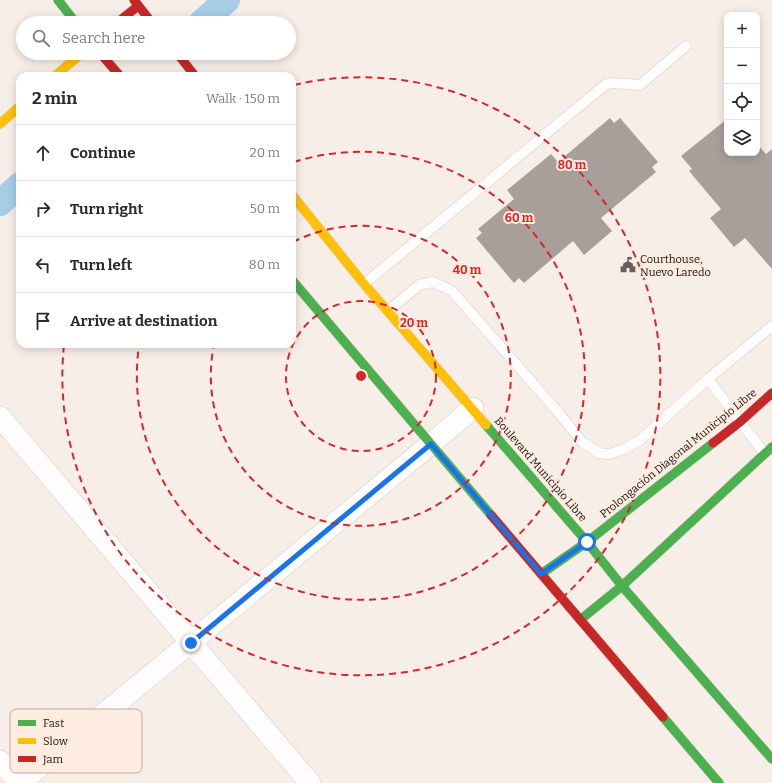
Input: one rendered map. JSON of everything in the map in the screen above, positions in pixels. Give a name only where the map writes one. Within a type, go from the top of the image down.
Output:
[{"type":"main road","points":[[58,0],[71,16]]},
{"type":"main road","points":[[124,16],[136,3],[146,16]]},
{"type":"main road","points":[[60,72],[74,60]]},
{"type":"main road","points":[[106,60],[117,72]]},
{"type":"main road","points":[[183,60],[193,72]]},
{"type":"main road","points":[[0,124],[16,110]]},
{"type":"main road","name":"Boulevard Municipio Libre","points":[[296,200],[364,284],[772,759]]},
{"type":"main road","points":[[296,285],[719,783]]},
{"type":"main road","name":"Prolongación Diagonal Municipio Libre","points":[[541,574],[587,542],[740,422],[772,392]]},
{"type":"main road","points":[[580,620],[622,586],[768,450]]},
{"type":"street","points":[[110,709],[431,444],[472,408]]},
{"type":"street","points":[[0,417],[310,783]]},
{"type":"street","points":[[0,761],[10,772]]},
{"type":"street","points":[[11,773],[20,783],[32,773]]},
{"type":"lane","points":[[364,284],[605,85],[611,83],[640,85],[686,46]]},
{"type":"lane","points":[[388,311],[420,285],[433,282],[452,291],[558,412],[582,442],[599,453],[609,454],[624,449],[639,441],[708,379],[772,326]]},
{"type":"lane","points":[[708,379],[740,422],[768,450]]},
{"type":"building","points":[[610,118],[614,123],[620,118],[658,162],[652,167],[656,172],[601,218],[612,231],[584,255],[573,241],[524,283],[519,278],[514,283],[476,238],[482,233],[478,229],[514,199],[507,190],[551,154],[558,162]]},
{"type":"building","points":[[724,121],[724,156],[760,156],[760,147],[766,154],[772,149],[772,269],[745,238],[734,247],[710,218],[721,209],[689,171],[692,169],[681,156]]},
{"type":"waterway","points":[[209,16],[227,0]]},
{"type":"waterway","points":[[0,203],[16,189]]},
{"type":"traffic: fast","points":[[58,0],[71,16]]},
{"type":"traffic: fast","points":[[296,285],[491,515]]},
{"type":"traffic: fast","points":[[486,425],[587,542],[622,586],[772,759]]},
{"type":"traffic: fast","points":[[541,574],[587,542],[713,443]]},
{"type":"traffic: fast","points":[[580,620],[622,586],[772,447]]},
{"type":"traffic: fast","points":[[663,717],[719,783]]},
{"type":"traffic: slow","points":[[60,72],[74,60]]},
{"type":"traffic: slow","points":[[0,124],[16,110]]},
{"type":"traffic: slow","points":[[296,200],[364,284],[486,425]]},
{"type":"traffic: jam","points":[[134,0],[147,16]]},
{"type":"traffic: jam","points":[[126,16],[138,6]]},
{"type":"traffic: jam","points":[[106,60],[117,72]]},
{"type":"traffic: jam","points":[[182,60],[192,72]]},
{"type":"traffic: jam","points":[[713,443],[740,422],[772,393]]},
{"type":"traffic: jam","points":[[491,515],[663,717]]},
{"type":"place","name":"Courthouse, Nuevo Laredo","points":[[628,265]]},
{"type":"route","points":[[191,643],[431,444],[541,574],[587,542]]}]
